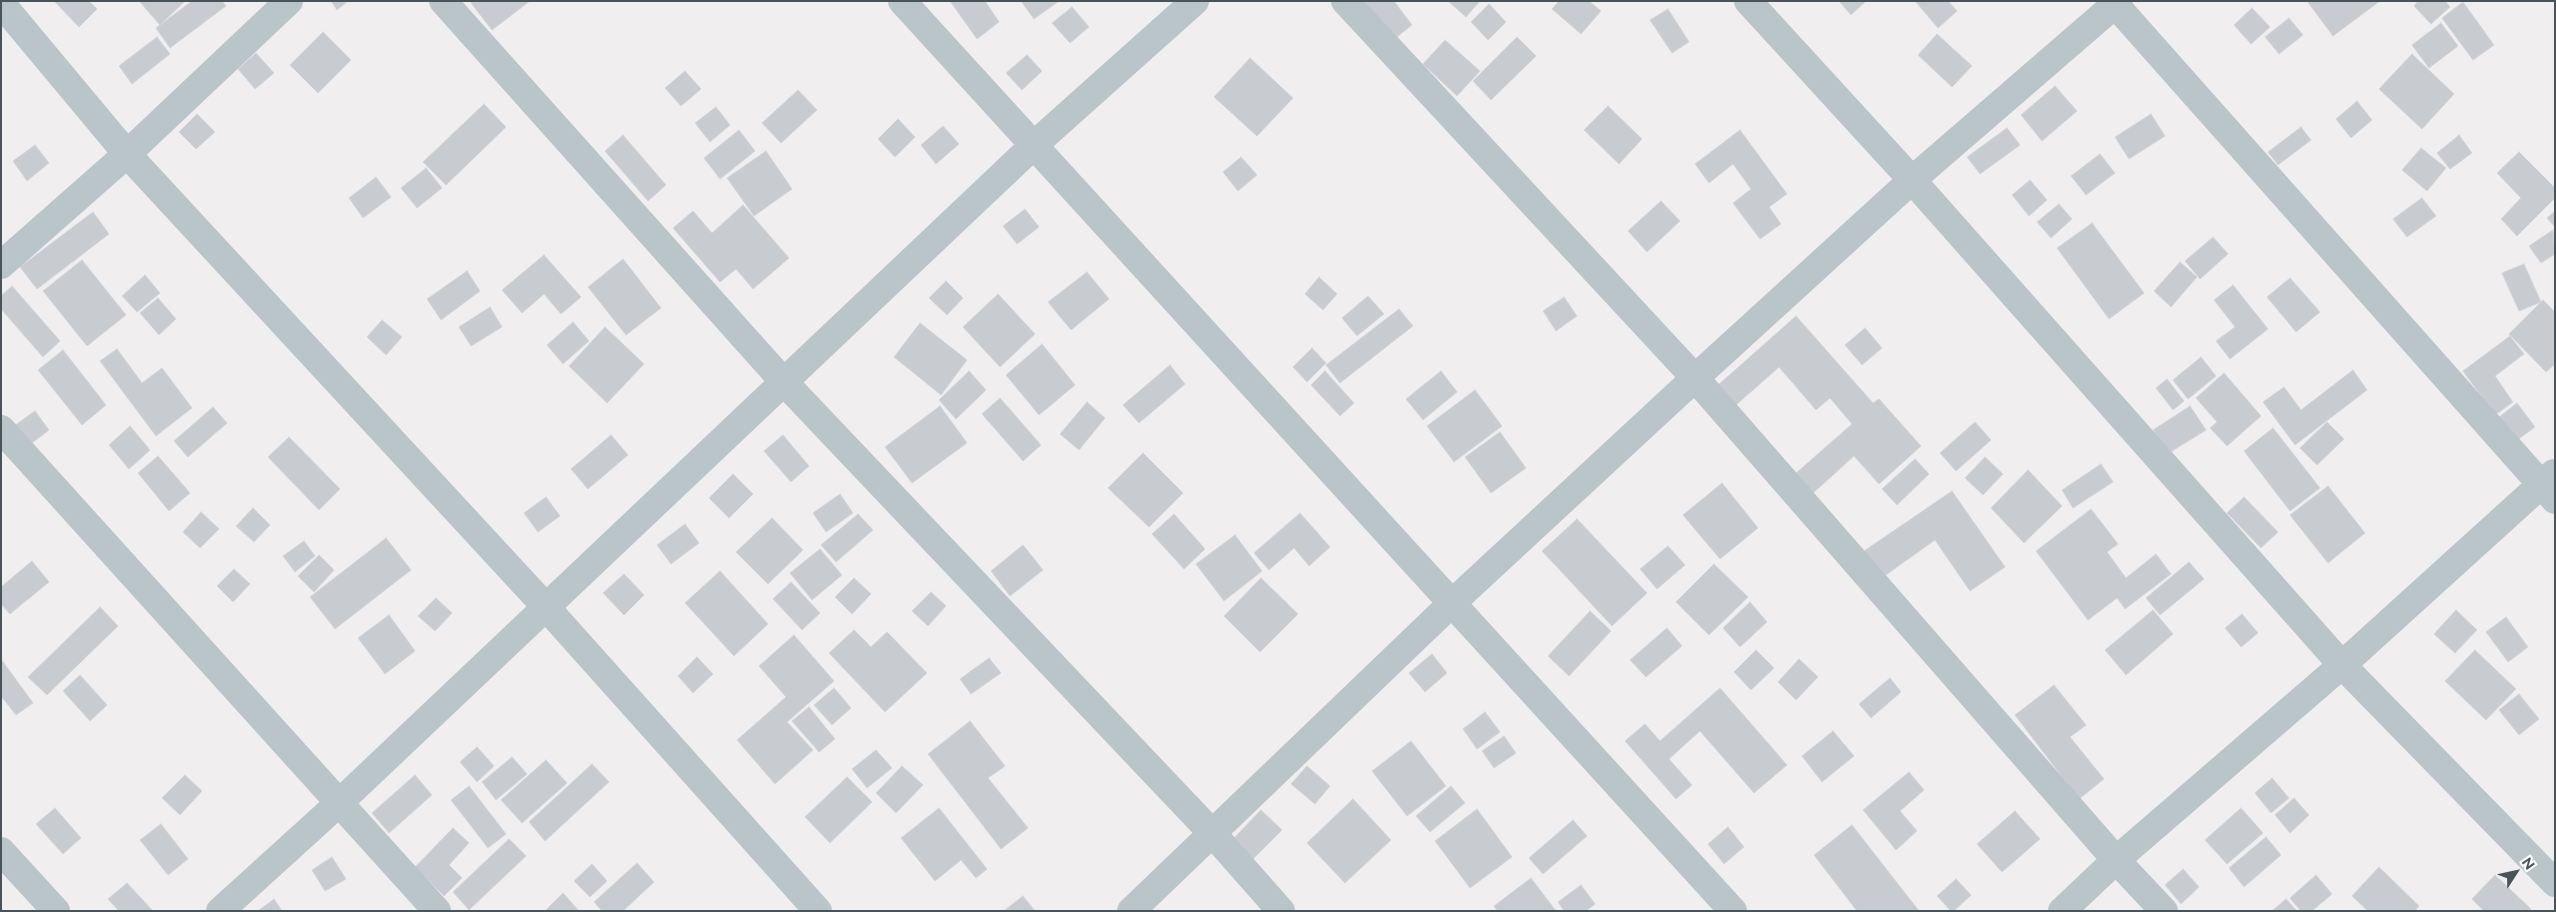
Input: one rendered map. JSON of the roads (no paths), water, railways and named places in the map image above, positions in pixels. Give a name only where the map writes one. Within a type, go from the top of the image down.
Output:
[{"type":"street","points":[[1,265],[127,154],[289,1]]},
{"type":"street","points":[[444,1],[783,381],[1213,834],[1281,911]]},
{"type":"street","points":[[902,1],[1733,911]]},
{"type":"street","points":[[220,911],[339,803],[1034,145],[1195,1]]},
{"type":"street","points":[[1345,1],[1695,378],[2116,860],[2164,911]]},
{"type":"street","points":[[1748,1],[1912,180],[2342,665],[2555,883]]},
{"type":"street","points":[[1131,911],[1452,603],[1695,378],[1912,180],[2115,2],[2550,485],[2116,860],[2062,911]]},
{"type":"street","points":[[1,3],[127,154],[545,606],[818,911]]},
{"type":"street","points":[[1,429],[437,911]]},
{"type":"street","points":[[1,851],[56,911]]}]
